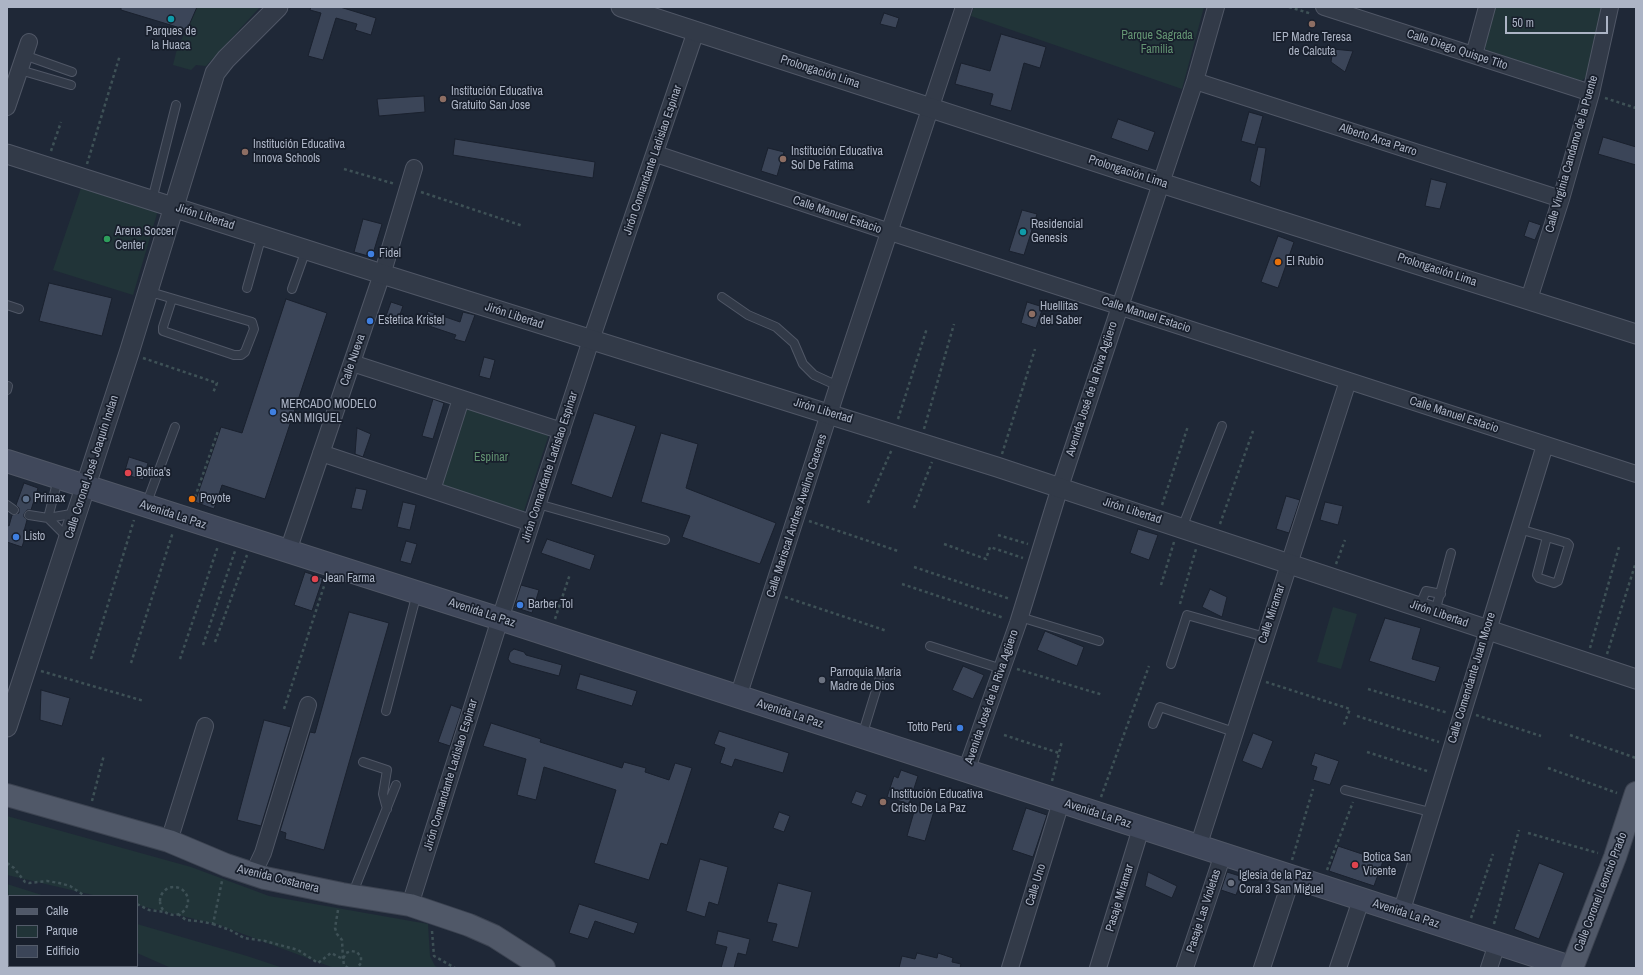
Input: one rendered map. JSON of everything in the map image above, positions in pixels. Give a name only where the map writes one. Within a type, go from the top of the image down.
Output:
[{"type":"main road","name":"Avenida La Paz","points":[[7,464],[59,478],[417,592],[1573,968]]},
{"type":"main road","name":"Avenida Costanera","points":[[7,795],[169,841],[226,865],[253,874],[347,894],[410,905],[469,925],[494,936],[544,968]]},
{"type":"main road","name":"Calle Coronel Leoncio Prado","points":[[1573,968],[1616,857],[1635,796]]},
{"type":"street","name":"Calle Coronel José Joaquín Inclan","points":[[7,726],[10,704],[26,667],[78,513],[215,73],[226,59],[278,7]]},
{"type":"street","name":"Prolongación Lima","points":[[621,7],[1161,183],[1636,334]]},
{"type":"street","name":"Calle Mariscal Andres Avelino Caceres","points":[[738,697],[838,386],[932,108],[964,7]]},
{"type":"street","name":"Avenida José de la Riva Agüero","points":[[966,771],[1021,615],[1060,487],[1161,183],[1216,7]]},
{"type":"street","name":"Calle Diego Quispe Tito","points":[[1324,7],[1356,12],[1474,55],[1591,93]]},
{"type":"street","points":[[1474,55],[1487,7]]},
{"type":"street","name":"Calle Virginia Candamo de la Puente","points":[[1528,299],[1561,199],[1591,93],[1610,7]]},
{"type":"street","name":"Jirón Comandante Ladislao Espinar","points":[[410,905],[531,523],[591,340],[656,154],[696,31]]},
{"type":"street","points":[[7,108],[24,56]]},
{"type":"street","name":"Alberto Arca Parro","points":[[1194,81],[1561,199]]},
{"type":"street","name":"Jirón Libertad","points":[[7,154],[591,340],[896,434],[1208,536],[1487,631],[1636,679]]},
{"type":"street","name":"Calle Manuel Estacio","points":[[656,154],[890,232],[1636,474]]},
{"type":"street","name":"Calle Nueva","points":[[288,551],[382,274],[414,168]]},
{"type":"street","points":[[352,363],[562,430]]},
{"type":"street","name":"Calle Miramar","points":[[1198,846],[1288,563],[1348,381]]},
{"type":"street","points":[[432,490],[461,399]]},
{"type":"street","name":"Calle Comendante Juan Moore","points":[[1400,912],[1545,445]]},
{"type":"street","points":[[322,453],[531,523]]},
{"type":"street","points":[[253,874],[263,853],[308,705]]},
{"type":"street","points":[[169,841],[205,726]]},
{"type":"street","name":"Calle Uno","points":[[1010,968],[1054,800]]},
{"type":"street","name":"Pasaje Miramar","points":[[1098,968],[1141,828]]},
{"type":"street","name":"Pasaje Las Violetas","points":[[1185,968],[1223,854]]},
{"type":"street","points":[[1262,968],[1289,876]]},
{"type":"street","points":[[1338,968],[1361,900]]},
{"type":"street","points":[[1489,968],[1493,943]]},
{"type":"lane","points":[[24,56],[72,72]]},
{"type":"lane","points":[[24,56],[71,86]]},
{"type":"lane","points":[[152,200],[176,105]]},
{"type":"lane","points":[[247,288],[262,235]]},
{"type":"lane","points":[[292,289],[306,250]]},
{"type":"lane","points":[[148,292],[252,322],[254,329],[245,352],[241,355],[234,355],[163,331],[163,326],[172,299]]},
{"type":"lane","points":[[722,297],[748,315],[776,327],[794,343],[803,364],[814,375],[838,386]]},
{"type":"lane","points":[[7,305],[19,309]]},
{"type":"lane","points":[[1180,527],[1222,426]]},
{"type":"lane","points":[[142,505],[174,427]]},
{"type":"lane","points":[[48,518],[59,478]]},
{"type":"lane","points":[[7,504],[14,510]]},
{"type":"lane","points":[[538,504],[665,540]]},
{"type":"lane","points":[[29,515],[48,518],[78,513]]},
{"type":"lane","points":[[48,518],[69,539]]},
{"type":"lane","points":[[1519,529],[1547,537],[1569,545],[1558,581],[1554,583],[1539,578],[1537,575],[1547,537]]},
{"type":"lane","points":[[1427,610],[1441,594],[1451,553]]},
{"type":"lane","points":[[1427,610],[1426,591],[1441,594]]},
{"type":"lane","points":[[386,711],[417,592]]},
{"type":"lane","points":[[1021,615],[1098,640]]},
{"type":"lane","points":[[1171,664],[1187,615],[1265,637]]},
{"type":"lane","points":[[930,646],[1003,667]]},
{"type":"lane","points":[[862,737],[882,672]]},
{"type":"lane","points":[[1153,724],[1160,707],[1234,732]]},
{"type":"lane","points":[[363,762],[387,770],[382,794],[386,808]]},
{"type":"lane","points":[[347,894],[396,785]]},
{"type":"lane","points":[[1345,790],[1430,812]]},
{"type":"path","points":[[86,168],[120,55]]},
{"type":"path","points":[[1591,93],[1636,108]]},
{"type":"path","points":[[46,167],[61,122]]},
{"type":"path","points":[[344,169],[408,188],[523,226]]},
{"type":"path","points":[[914,508],[929,445],[954,324]]},
{"type":"path","points":[[868,503],[896,434],[926,328]]},
{"type":"path","points":[[997,467],[1035,349]]},
{"type":"path","points":[[129,353],[217,383],[213,393]]},
{"type":"path","points":[[1157,520],[1188,426]]},
{"type":"path","points":[[131,663],[183,518],[218,431]]},
{"type":"path","points":[[1180,604],[1254,431]]},
{"type":"path","points":[[91,659],[142,505]]},
{"type":"path","points":[[796,517],[898,551]]},
{"type":"path","points":[[1161,585],[1180,527]]},
{"type":"path","points":[[998,534],[1039,555]]},
{"type":"path","points":[[215,642],[239,536]]},
{"type":"path","points":[[203,645],[239,536]]},
{"type":"path","points":[[180,659],[239,536]]},
{"type":"path","points":[[1331,578],[1345,540]]},
{"type":"path","points":[[944,544],[986,559],[990,547],[1039,555]]},
{"type":"path","points":[[1594,666],[1619,547]]},
{"type":"path","points":[[1594,666],[1636,562]]},
{"type":"path","points":[[284,709],[331,565]]},
{"type":"path","points":[[914,567],[1021,615]]},
{"type":"path","points":[[549,635],[570,574]]},
{"type":"path","points":[[902,584],[1021,615]]},
{"type":"path","points":[[772,592],[887,631]]},
{"type":"path","points":[[1096,812],[1149,666]]},
{"type":"path","points":[[26,667],[144,701]]},
{"type":"path","points":[[1003,667],[1103,695]]},
{"type":"path","points":[[1252,678],[1350,709],[1343,727]]},
{"type":"path","points":[[1368,689],[1541,736]]},
{"type":"path","points":[[1357,716],[1452,746]]},
{"type":"path","points":[[1004,735],[1059,753]]},
{"type":"path","points":[[1570,735],[1636,758]]},
{"type":"path","points":[[1054,800],[1059,753],[1062,741]]},
{"type":"path","points":[[1367,752],[1442,776]]},
{"type":"path","points":[[87,818],[104,755]]},
{"type":"path","points":[[1548,768],[1635,796]]},
{"type":"path","points":[[1289,876],[1313,789]]},
{"type":"path","points":[[1321,887],[1354,800]]},
{"type":"path","points":[[1493,943],[1519,830]]},
{"type":"path","points":[[1528,832],[1616,857]]},
{"type":"path","points":[[1465,934],[1493,854]]},
{"type":"path","points":[[7,863],[14,868],[25,882],[59,883],[70,886],[84,895]]},
{"type":"path","points":[[213,924],[226,865]]},
{"type":"path","points":[[138,904],[149,910],[174,915],[178,914],[186,909],[188,900],[185,892],[177,887],[168,888],[162,894],[160,904],[165,912]]},
{"type":"path","points":[[347,894],[335,928],[337,934],[342,940],[344,965],[348,968]]},
{"type":"path","points":[[178,914],[186,920],[213,924],[230,930],[244,938],[265,940],[298,950],[318,963],[331,953],[343,959]]},
{"type":"path","points":[[343,959],[348,952],[357,952],[362,960],[357,968]]},
{"type":"green space","points":[[197,7],[260,7],[206,66],[196,65],[191,70],[173,65],[177,49]]},
{"type":"green space","name":"Parque Sagrada Familia","points":[[974,7],[1204,7],[1182,89],[971,16]]},
{"type":"green space","points":[[1492,7],[1605,7],[1590,74],[1580,82],[1488,54],[1483,43]]},
{"type":"green space","name":"Arena Soccer Center","points":[[82,185],[159,207],[133,295],[53,270]]},
{"type":"green space","name":"Espinar","points":[[459,402],[550,431],[523,514],[432,484]]},
{"type":"green space","points":[[1333,607],[1357,614],[1341,669],[1317,662]]},
{"type":"green space","points":[[7,816],[191,867],[269,896],[428,924],[430,956],[435,966],[439,968],[334,968],[219,925],[138,905],[138,895],[93,895],[7,875]]},
{"type":"green space","points":[[7,884],[42,895],[8,895],[7,899]]},
{"type":"green space","points":[[138,924],[283,968],[171,968],[138,953]]},
{"type":"green space","points":[[7,958],[8,967],[33,968],[7,968]]},
{"type":"building","name":"Parques de la Huaca","points":[[121,7],[197,7],[187,30],[121,10]]},
{"type":"building","points":[[311,7],[340,7],[376,18],[371,35],[355,30],[357,24],[336,18],[323,60],[308,56],[321,13],[310,10]]},
{"type":"building","points":[[884,13],[899,18],[896,28],[880,24]]},
{"type":"building","points":[[1001,34],[1046,47],[1040,68],[1024,63],[1011,111],[990,105],[993,94],[955,84],[961,63],[990,71]]},
{"type":"building","points":[[1333,49],[1353,51],[1345,72],[1331,62]]},
{"type":"building","points":[[424,96],[425,112],[379,116],[377,99]]},
{"type":"building","points":[[1249,112],[1263,116],[1255,145],[1241,141]]},
{"type":"building","points":[[1118,119],[1155,132],[1148,151],[1111,138]]},
{"type":"building","points":[[1603,137],[1636,147],[1636,165],[1598,154]]},
{"type":"building","points":[[455,139],[595,162],[593,178],[453,155]]},
{"type":"building","points":[[1258,147],[1266,148],[1260,187],[1250,181]]},
{"type":"building","points":[[768,148],[784,152],[777,176],[761,171]]},
{"type":"building","points":[[1431,179],[1447,183],[1440,209],[1425,206]]},
{"type":"building","name":"Residencial Genesis","points":[[1022,210],[1037,214],[1024,255],[1009,251]]},
{"type":"building","points":[[363,219],[382,224],[372,257],[354,252]]},
{"type":"building","points":[[1529,221],[1541,225],[1535,240],[1524,236]]},
{"type":"building","name":"El Rubio","points":[[1278,236],[1294,242],[1278,288],[1261,282]]},
{"type":"building","points":[[49,283],[112,298],[102,336],[39,321]]},
{"type":"building","points":[[286,299],[327,313],[265,499],[222,485],[214,509],[195,502],[221,427],[242,433]]},
{"type":"building","points":[[391,302],[403,306],[397,323],[385,319]]},
{"type":"building","name":"Huellitas del Saber","points":[[1027,302],[1043,307],[1036,328],[1021,323]]},
{"type":"building","points":[[428,311],[460,322],[463,312],[475,315],[465,342],[454,339],[456,335],[423,324]]},
{"type":"building","points":[[484,357],[495,360],[490,379],[479,376]]},
{"type":"building","points":[[433,399],[444,403],[433,439],[422,436]]},
{"type":"building","points":[[594,413],[636,426],[612,498],[571,484]]},
{"type":"building","points":[[357,428],[371,434],[363,457],[355,454]]},
{"type":"building","points":[[661,433],[698,444],[686,488],[776,523],[760,564],[682,537],[690,516],[641,502]]},
{"type":"building","points":[[129,457],[148,463],[143,480],[124,474]]},
{"type":"building","name":"Primax","points":[[24,483],[38,488],[31,510],[27,510],[24,514],[24,517],[27,520],[24,531],[27,531],[22,547],[7,542],[7,525],[9,526],[12,515],[19,513],[19,508],[16,505]]},
{"type":"building","points":[[356,488],[367,490],[362,510],[351,508]]},
{"type":"building","points":[[1286,496],[1300,500],[1289,533],[1276,529]]},
{"type":"building","points":[[403,502],[416,505],[410,530],[397,527]]},
{"type":"building","points":[[1325,502],[1343,506],[1338,525],[1320,520]]},
{"type":"building","points":[[1138,529],[1158,535],[1149,560],[1130,553]]},
{"type":"building","points":[[547,539],[595,555],[590,570],[541,553]]},
{"type":"building","points":[[406,541],[417,544],[411,564],[400,561]]},
{"type":"building","points":[[305,572],[323,578],[312,611],[294,605]]},
{"type":"building","points":[[521,585],[539,590],[532,613],[514,607]]},
{"type":"building","points":[[1210,589],[1227,597],[1222,617],[1202,607]]},
{"type":"building","points":[[349,612],[389,623],[324,850],[285,839],[286,833],[280,831],[310,732],[315,733]]},
{"type":"building","points":[[1385,618],[1421,628],[1412,659],[1440,667],[1435,682],[1369,661]]},
{"type":"building","points":[[1045,631],[1084,647],[1077,666],[1037,650]]},
{"type":"building","points":[[514,649],[524,652],[526,655],[562,665],[559,676],[511,663],[508,659],[510,652]]},
{"type":"building","points":[[963,666],[984,675],[973,699],[952,690]]},
{"type":"building","points":[[580,674],[637,691],[632,706],[576,689]]},
{"type":"building","points":[[41,690],[70,698],[62,726],[40,720]]},
{"type":"building","points":[[451,705],[462,709],[450,746],[438,742]]},
{"type":"building","points":[[264,720],[291,727],[261,826],[237,820]]},
{"type":"building","points":[[491,723],[541,739],[540,742],[622,768],[624,762],[646,768],[645,772],[669,780],[675,763],[692,768],[667,845],[661,843],[649,880],[594,863],[616,790],[544,767],[536,800],[517,795],[526,759],[483,746]]},
{"type":"building","points":[[719,731],[789,753],[783,773],[735,759],[732,767],[720,763],[725,748],[714,744]]},
{"type":"building","points":[[1253,733],[1273,741],[1262,769],[1242,761]]},
{"type":"building","points":[[1315,753],[1339,761],[1330,785],[1313,780],[1317,767],[1311,765]]},
{"type":"building","points":[[901,770],[918,776],[909,804],[887,797],[894,776],[898,778]]},
{"type":"building","points":[[856,791],[867,795],[862,807],[851,803]]},
{"type":"building","points":[[916,805],[934,811],[925,841],[907,836]]},
{"type":"building","points":[[1026,808],[1047,815],[1033,857],[1012,850]]},
{"type":"building","points":[[779,812],[790,816],[784,832],[773,828]]},
{"type":"building","points":[[1338,846],[1383,861],[1374,886],[1329,871]]},
{"type":"building","points":[[700,859],[728,867],[718,905],[709,902],[705,917],[686,911]]},
{"type":"building","points":[[1539,863],[1564,873],[1539,939],[1514,929]]},
{"type":"building","points":[[1148,872],[1177,886],[1172,898],[1145,886]]},
{"type":"building","name":"Iglesia de la Paz Coral 3 San Miguel","points":[[1227,872],[1243,877],[1236,895],[1221,890]]},
{"type":"building","points":[[778,883],[812,892],[798,948],[772,941],[777,924],[767,922]]},
{"type":"building","points":[[579,904],[638,923],[634,934],[595,921],[588,939],[569,933]]},
{"type":"building","points":[[718,931],[750,939],[746,955],[738,953],[734,968],[721,968],[727,947],[715,944]]},
{"type":"building","points":[[917,953],[937,958],[938,953],[953,958],[952,962],[961,964],[960,968],[899,968],[902,956],[915,959]]},
{"type":"place","name":"Parques de la Huaca","points":[[171,19]]},
{"type":"place","name":"IEP Madre Teresa de Calcuta","points":[[1312,24]]},
{"type":"place","name":"Institución Educativa Gratuito San Jose","points":[[443,99]]},
{"type":"place","name":"Institución Educativa Innova Schools","points":[[245,152]]},
{"type":"place","name":"Institución Educativa Sol De Fatima","points":[[783,159]]},
{"type":"place","name":"Residencial Genesis","points":[[1023,232]]},
{"type":"place","name":"Arena Soccer Center","points":[[107,239]]},
{"type":"place","name":"Fidel","points":[[371,254]]},
{"type":"place","name":"El Rubio","points":[[1278,262]]},
{"type":"place","name":"Huellitas del Saber","points":[[1032,314]]},
{"type":"place","name":"Estetica Kristel","points":[[370,321]]},
{"type":"place","name":"MERCADO MODELO SAN MIGUEL","points":[[273,412]]},
{"type":"place","name":"Botica's","points":[[128,473]]},
{"type":"place","name":"Primax","points":[[26,499]]},
{"type":"place","name":"Poyote","points":[[192,499]]},
{"type":"place","name":"Listo","points":[[16,537]]},
{"type":"place","name":"Jean Farma","points":[[315,579]]},
{"type":"place","name":"Barber Tol","points":[[520,605]]},
{"type":"place","name":"Parroquia María Madre de Dios","points":[[822,680]]},
{"type":"place","name":"Totto Perú","points":[[960,728]]},
{"type":"place","name":"Institución Educativa Cristo De La Paz","points":[[883,802]]},
{"type":"place","name":"Botica San Vicente","points":[[1355,865]]},
{"type":"place","name":"Iglesia de la Paz Coral 3 San Miguel","points":[[1231,883]]}]
